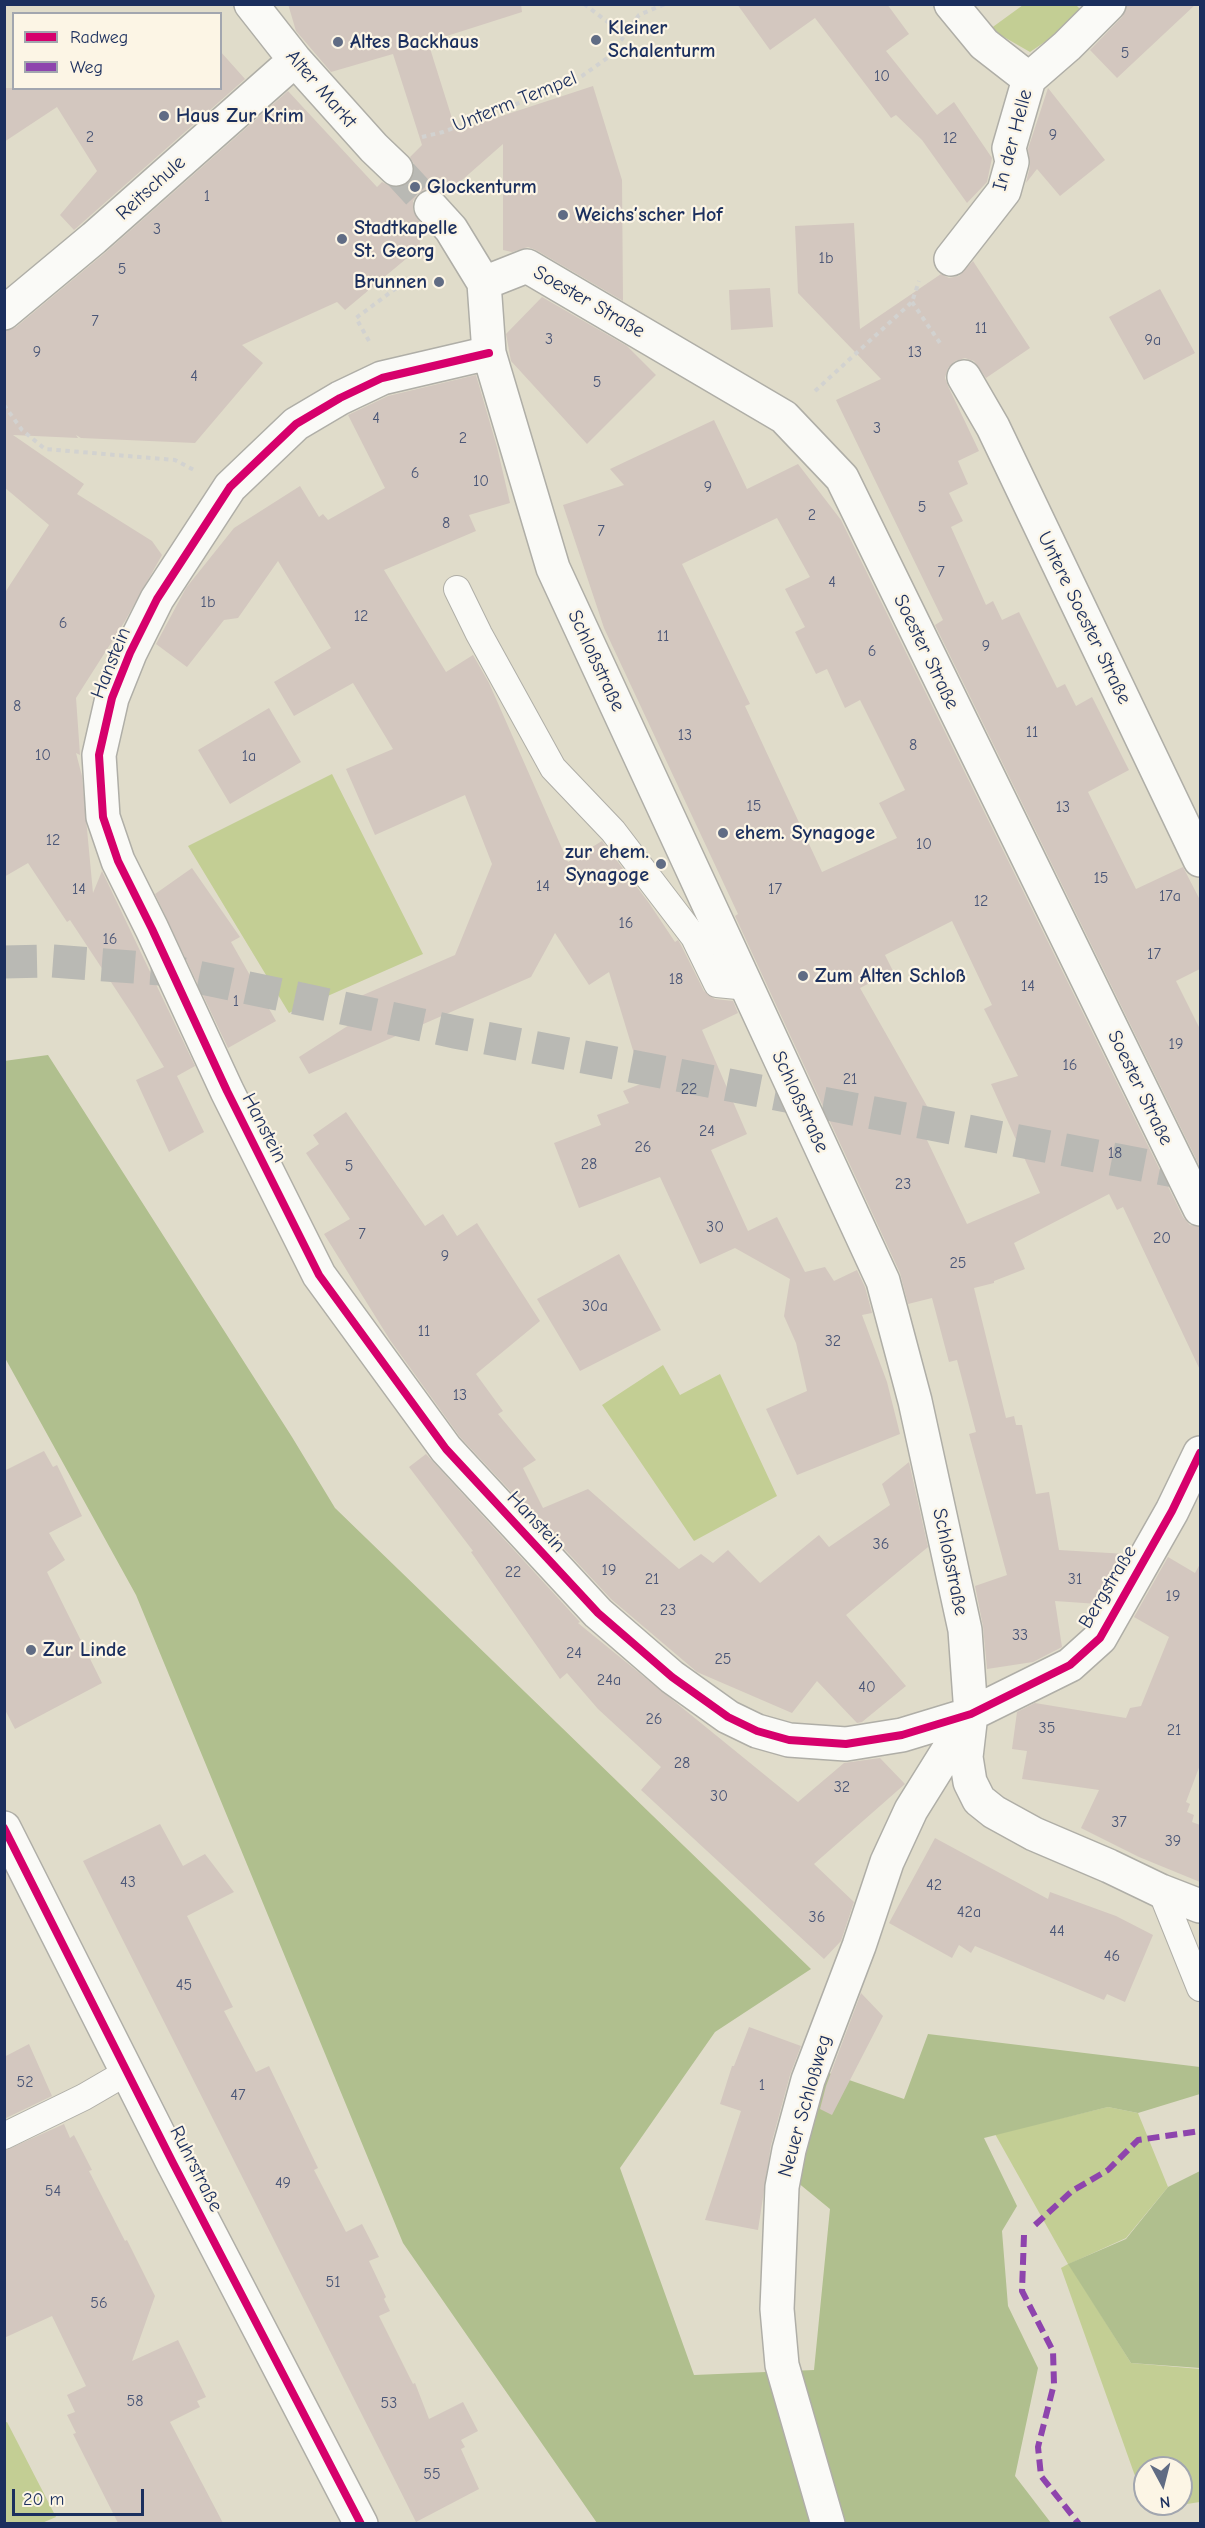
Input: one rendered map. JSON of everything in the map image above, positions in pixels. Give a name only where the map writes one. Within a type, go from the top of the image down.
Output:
[{"type":"street","name":"Alter Markt","points":[[251,4],[295,60],[385,159]]},
{"type":"street","points":[[951,4],[984,44],[1029,79]]},
{"type":"street","name":"In der Helle","points":[[951,259],[1004,191],[1012,162],[1009,148],[1029,79],[1067,46],[1109,4]]},
{"type":"street","name":"Reitschule","points":[[4,313],[94,238],[295,60]]},
{"type":"street","name":"Schloßstraße","points":[[431,207],[451,229],[484,283],[489,353],[553,568],[882,1281],[915,1401],[965,1630],[971,1714],[966,1756],[970,1782],[979,1800],[994,1812],[1034,1834],[1109,1866],[1161,1892],[1200,1906]]},
{"type":"street","name":"Soester Straße","points":[[484,283],[527,266],[784,417],[842,478],[1200,1209]]},
{"type":"street","name":"Hanstein","points":[[489,353],[382,378],[340,398],[296,424],[230,488],[157,599],[112,698],[99,755],[103,817],[118,861],[227,1091],[319,1275],[446,1449],[598,1613],[672,1677],[728,1718],[757,1731],[789,1740],[846,1744],[902,1736],[971,1714]]},
{"type":"street","name":"Untere Soester Straße","points":[[964,377],[993,427],[1200,860]]},
{"type":"street","name":"Bergstraße","points":[[971,1714],[1070,1665],[1100,1638],[1172,1511],[1200,1453]]},
{"type":"street","name":"Neuer Schloßweg","points":[[828,2523],[782,2365],[777,2309],[782,2187],[789,2150],[808,2080],[888,1862],[911,1810],[971,1714]]},
{"type":"street","name":"Ruhrstraße","points":[[4,1828],[127,2072],[361,2523]]},
{"type":"lane","points":[[457,589],[479,634],[553,768],[613,831],[694,937],[717,984],[748,987]]},
{"type":"lane","points":[[1161,1892],[1200,1988]]},
{"type":"lane","points":[[4,2136],[84,2097],[127,2072]]},
{"type":"path","points":[[584,4],[625,35]]},
{"type":"path","points":[[842,369],[912,302],[917,282]]},
{"type":"path","points":[[382,378],[371,345],[356,318],[403,283]]},
{"type":"path","points":[[912,302],[964,377]]},
{"type":"path","points":[[4,405],[22,430],[45,449],[175,460],[230,488]]},
{"type":"green space","points":[[1023,5],[1076,5],[1080,9],[1049,39],[1030,52],[990,29]]},
{"type":"green space","points":[[332,774],[423,954],[289,1013],[188,846]]},
{"type":"green space","points":[[48,1055],[335,1508],[811,1969],[715,2032],[620,2168],[694,2375],[814,2370],[830,2209],[797,2182],[826,2072],[904,2099],[928,2034],[1200,2067],[1200,2094],[1138,2113],[1108,2107],[984,2138],[1017,2206],[1002,2231],[1008,2306],[1038,2368],[1015,2476],[1051,2523],[597,2523],[403,2243],[136,1595],[5,1358],[4,1061]]},
{"type":"green space","points":[[663,1365],[680,1395],[720,1374],[777,1496],[694,1541],[602,1405]]},
{"type":"green space","points":[[1108,2107],[1138,2113],[1168,2187],[1126,2238],[1069,2264],[1131,2363],[1200,2369],[1200,2502],[1193,2503],[1193,2456],[1133,2456],[1133,2471],[1061,2268],[1068,2264],[995,2134]]},
{"type":"green space","points":[[1200,2171],[1200,2368],[1131,2363],[1068,2264],[1126,2239],[1168,2187]]},
{"type":"green space","points":[[7,2422],[56,2517],[42,2523],[5,2523],[4,2423]]},
{"type":"building","points":[[288,4],[521,4],[522,12],[428,42],[456,131],[593,86],[622,180],[623,301],[536,250],[528,247],[512,252],[503,250],[503,144],[445,195],[436,189],[426,189],[418,194],[413,201],[413,210],[423,226],[419,248],[345,310],[337,302],[242,345],[263,363],[195,443],[81,438],[76,435],[78,438],[13,435],[84,484],[77,494],[152,541],[162,555],[125,621],[76,698],[80,755],[76,753],[82,776],[93,893],[102,871],[195,1066],[177,1076],[204,1132],[169,1152],[136,1080],[164,1067],[134,1017],[70,920],[67,922],[28,863],[4,877],[4,594],[49,525],[4,487],[4,331],[16,327],[106,252],[288,91],[377,187],[382,182],[392,187],[402,187],[410,181],[414,173],[414,164],[410,157],[422,145],[393,54],[331,72],[296,31]]},
{"type":"building","points":[[737,4],[887,4],[909,34],[886,51],[937,115],[954,102],[992,158],[987,182],[967,203],[922,140],[896,115],[891,118],[815,18],[770,50]]},
{"type":"building","points":[[1127,4],[1196,4],[1117,78],[1090,50],[1122,17]]},
{"type":"building","points":[[222,53],[245,79],[74,230],[60,215],[97,171],[57,107],[4,142],[4,88],[12,88],[12,90],[222,90]]},
{"type":"building","points":[[1048,88],[1105,160],[1060,196],[1037,169],[1026,183],[1030,166],[1028,149]]},
{"type":"building","points":[[854,223],[860,329],[941,274],[949,278],[959,276],[973,261],[1030,348],[986,378],[974,361],[965,358],[955,361],[948,368],[945,378],[979,451],[958,461],[968,484],[949,493],[963,521],[951,527],[986,605],[993,601],[1002,620],[1019,612],[1057,688],[1065,684],[1076,706],[1092,697],[1129,770],[1088,792],[1136,889],[1183,867],[1200,900],[1200,969],[1176,981],[1200,1029],[1200,1167],[935,625],[943,620],[836,400],[881,379],[798,293],[795,226]]},
{"type":"building","points":[[770,288],[773,327],[731,330],[729,290]]},
{"type":"building","points":[[1160,289],[1195,353],[1144,380],[1109,317]]},
{"type":"building","points":[[542,297],[627,346],[656,375],[587,444],[511,361],[506,334]]},
{"type":"building","points":[[476,375],[497,447],[510,503],[469,515],[476,531],[384,570],[446,672],[473,655],[489,683],[568,862],[602,841],[675,942],[678,940],[704,991],[715,999],[733,1001],[738,1013],[702,1030],[747,1134],[711,1150],[748,1231],[777,1217],[805,1272],[825,1267],[834,1281],[857,1270],[865,1287],[872,1313],[862,1315],[887,1382],[900,1434],[797,1475],[766,1409],[807,1391],[796,1343],[784,1316],[790,1279],[735,1248],[700,1264],[660,1177],[579,1208],[554,1143],[601,1125],[597,1115],[629,1103],[623,1091],[643,1083],[609,972],[589,985],[555,933],[531,977],[309,1074],[299,1057],[357,1020],[347,1002],[455,955],[492,864],[465,795],[375,835],[346,769],[393,749],[353,683],[294,716],[274,682],[331,648],[278,561],[238,618],[224,620],[187,667],[156,644],[186,588],[234,528],[300,486],[319,517],[323,514],[328,520],[385,488],[348,415],[388,396]]},
{"type":"building","points":[[714,420],[747,489],[798,464],[841,520],[1183,1217],[1190,1225],[1200,1227],[1200,1370],[1123,1207],[1117,1210],[1109,1194],[1014,1243],[1025,1269],[994,1281],[994,1283],[974,1288],[1006,1418],[1014,1416],[1016,1425],[1022,1425],[1036,1494],[1049,1492],[1059,1550],[1126,1554],[1098,1604],[1055,1601],[1062,1647],[1033,1662],[987,1669],[983,1626],[975,1586],[1007,1575],[969,1434],[976,1432],[957,1360],[949,1362],[932,1298],[908,1304],[900,1273],[735,916],[738,914],[604,628],[563,505],[624,485],[610,469]],"holes":[[[777,518],[810,577],[785,589],[805,627],[795,632],[816,674],[827,669],[845,708],[860,700],[905,790],[879,803],[897,838],[822,872],[745,706],[750,704],[682,564]],[[952,921],[992,1005],[984,1009],[1018,1076],[991,1084],[1040,1193],[967,1224],[925,1136],[940,1129],[860,988],[893,971],[885,955]]]},
{"type":"building","points":[[269,708],[301,762],[230,804],[198,750]]},
{"type":"building","points":[[192,868],[240,937],[231,942],[276,1021],[228,1048],[155,894]]},
{"type":"building","points":[[346,1112],[425,1226],[443,1214],[457,1236],[477,1223],[540,1321],[476,1374],[503,1411],[498,1414],[536,1460],[523,1468],[543,1508],[588,1489],[679,1569],[701,1554],[713,1563],[728,1550],[760,1583],[819,1535],[829,1547],[890,1505],[882,1484],[909,1462],[928,1547],[846,1615],[906,1686],[862,1722],[857,1723],[817,1681],[792,1713],[697,1672],[611,1599],[460,1437],[390,1340],[324,1234],[350,1219],[306,1153],[319,1144],[313,1135]]},
{"type":"building","points":[[619,1254],[661,1330],[580,1371],[537,1299]]},
{"type":"building","points":[[44,1451],[53,1467],[57,1465],[82,1516],[49,1533],[65,1560],[47,1572],[102,1683],[15,1729],[4,1708],[4,1471]]},
{"type":"building","points":[[426,1454],[580,1622],[578,1623],[798,1802],[844,1763],[880,1758],[905,1784],[814,1864],[854,1902],[841,1941],[824,1959],[641,1790],[661,1767],[598,1709],[567,1673],[560,1679],[471,1552],[473,1551],[409,1467]]},
{"type":"building","points":[[1168,1557],[1195,1573],[1200,1564],[1200,1765],[1186,1802],[1190,1804],[1187,1812],[1194,1815],[1192,1822],[1200,1825],[1200,1882],[1139,1857],[1081,1828],[1099,1790],[1022,1779],[1027,1751],[1012,1749],[1017,1712],[1035,1703],[1126,1718],[1130,1708],[1141,1706],[1169,1637],[1134,1617]]},
{"type":"building","points":[[160,1824],[183,1866],[205,1854],[234,1892],[187,1916],[233,2007],[224,2011],[256,2072],[269,2066],[318,2168],[314,2170],[346,2232],[362,2224],[379,2257],[369,2261],[390,2311],[379,2316],[413,2384],[415,2383],[429,2419],[463,2402],[478,2431],[461,2440],[465,2447],[461,2449],[479,2489],[416,2522],[83,1861]]},
{"type":"building","points":[[935,1838],[1048,1899],[1050,1892],[1116,1916],[1153,1935],[1125,2002],[1107,1994],[1104,2000],[975,1946],[971,1953],[959,1945],[952,1958],[889,1923]]},
{"type":"building","points":[[861,1993],[883,2016],[832,2115],[820,2109],[826,2086]]},
{"type":"building","points":[[749,2027],[801,2046],[790,2075],[771,2145],[758,2230],[705,2220],[741,2111],[720,2104],[732,2066],[734,2066]]},
{"type":"building","points":[[29,2044],[52,2096],[4,2119],[4,2057]]},
{"type":"building","points":[[64,2124],[70,2138],[74,2135],[92,2170],[89,2171],[155,2296],[132,2361],[178,2340],[206,2397],[197,2401],[200,2407],[170,2422],[223,2523],[118,2523],[73,2434],[76,2433],[67,2415],[75,2412],[67,2395],[86,2386],[52,2316],[4,2338],[4,2151]]},
{"type":"tunnel","points":[[396,169],[431,207]]},
{"type":"tunnel","points":[[4,962],[52,961],[160,969],[455,1032],[1200,1176]]},
{"type":"marked path","points":[[1035,2225],[1072,2191],[1108,2170],[1138,2140],[1200,2131]]},
{"type":"marked path","points":[[1024,2235],[1022,2291],[1053,2351],[1054,2384],[1038,2447],[1041,2476],[1079,2524]]},
{"type":"cycle path","points":[[489,353],[382,378],[340,398],[296,424],[230,487],[157,599],[130,653],[112,698],[99,755],[103,817],[118,861],[227,1091],[319,1275],[446,1449],[598,1613],[672,1677],[728,1717],[757,1731],[789,1740],[846,1744],[902,1735],[971,1714],[1070,1665],[1100,1638],[1172,1511],[1200,1453]]},
{"type":"cycle path","points":[[4,1828],[173,2163],[361,2524]]},
{"type":"place","name":"Kleiner Schalenturm","points":[[596,40]]},
{"type":"place","name":"Altes Backhaus","points":[[338,42]]},
{"type":"place","name":"Haus Zur Krim","points":[[164,116]]},
{"type":"place","name":"Glockenturm","points":[[415,187]]},
{"type":"place","name":"Weichs’scher Hof","points":[[563,215]]},
{"type":"place","name":"Stadtkapelle St. Georg","points":[[342,239]]},
{"type":"place","name":"Brunnen","points":[[439,282]]},
{"type":"place","name":"ehem. Synagoge","points":[[723,833]]},
{"type":"place","name":"zur ehem. Synagoge","points":[[661,864]]},
{"type":"place","name":"Zum Alten Schloß","points":[[803,976]]},
{"type":"place","name":"Zur Linde","points":[[31,1650]]}]
